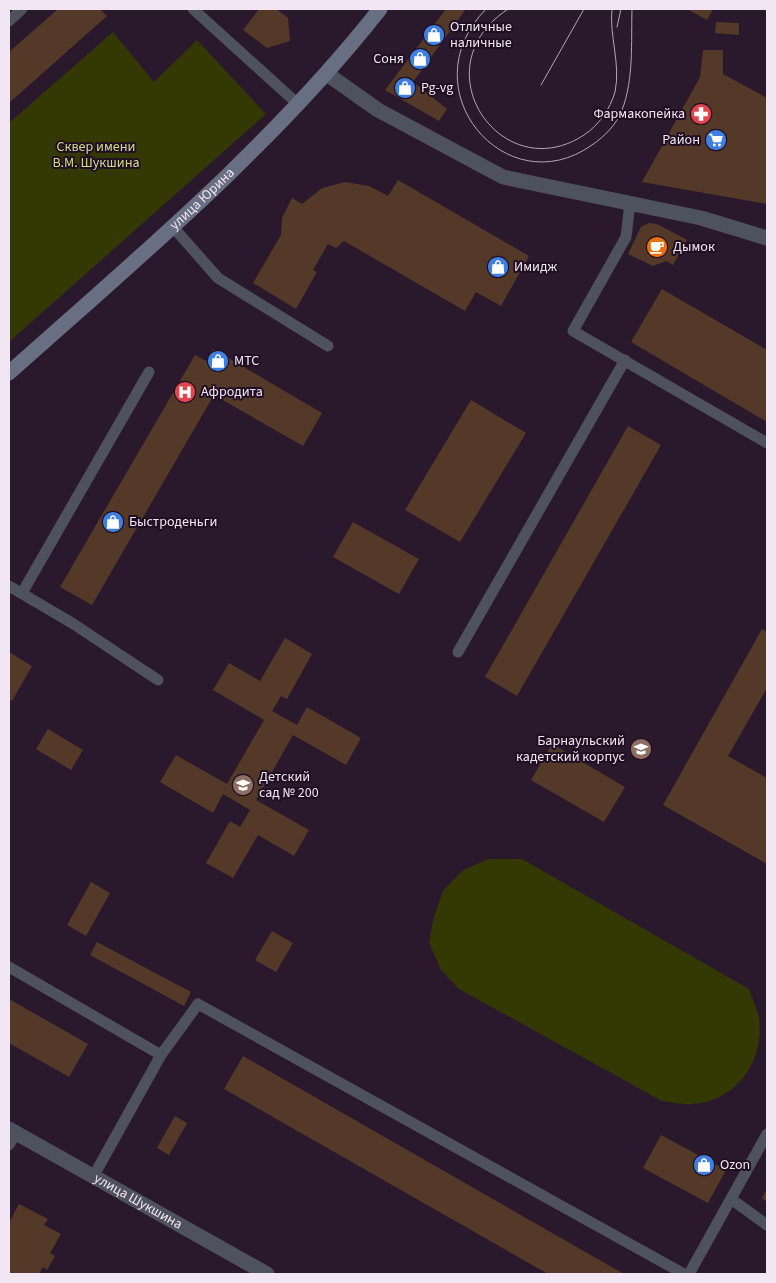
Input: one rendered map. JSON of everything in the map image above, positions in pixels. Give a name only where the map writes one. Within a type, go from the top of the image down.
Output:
[{"type":"street","name":"улица Юрина","points":[[9,373],[237,168],[327,74],[380,9]]},
{"type":"street","points":[[327,74],[378,110],[503,177],[701,218],[767,238]]},
{"type":"street","name":"улица Шукшина","points":[[11,1135],[93,1177],[267,1274]]},
{"type":"lane","points":[[193,9],[299,105]]},
{"type":"lane","points":[[630,203],[626,236],[573,331],[767,443]]},
{"type":"lane","points":[[173,227],[218,278],[328,346]]},
{"type":"lane","points":[[458,652],[625,360]]},
{"type":"lane","points":[[22,593],[149,372]]},
{"type":"lane","points":[[9,586],[72,623],[158,680]]},
{"type":"lane","points":[[9,967],[161,1055]]},
{"type":"lane","points":[[93,1177],[161,1055],[198,1004],[684,1274]]},
{"type":"lane","points":[[689,1274],[767,1134]]},
{"type":"lane","points":[[731,1199],[767,1225]]},
{"type":"green space","name":"Сквер имени В.М. Шукшина","points":[[113,32],[154,82],[197,40],[266,114],[9,342],[9,123]]},
{"type":"green space","points":[[488,859],[522,859],[749,989],[759,1018],[760,1034],[752,1064],[744,1076],[722,1096],[708,1101],[681,1104],[662,1101],[459,989],[441,970],[429,942],[434,916],[443,891],[463,870]]},
{"type":"building","points":[[58,9],[100,9],[107,16],[9,103],[9,52]]},
{"type":"building","points":[[259,9],[276,9],[288,18],[290,41],[267,48],[243,30]]},
{"type":"building","points":[[446,9],[466,9],[413,82],[447,109],[439,121],[385,90]]},
{"type":"building","points":[[687,9],[713,9],[707,20]]},
{"type":"building","points":[[716,22],[739,23],[739,35],[715,33]]},
{"type":"building","name":"Район","points":[[703,50],[723,50],[723,74],[767,98],[767,204],[642,182],[700,77]]},
{"type":"building","points":[[398,180],[529,256],[501,306],[476,292],[465,311],[344,241],[336,248],[328,244],[313,270],[317,272],[296,309],[253,283],[281,235],[282,218],[292,198],[302,204],[322,188],[345,182],[369,186],[388,196]]},
{"type":"building","name":"Дымок","points":[[649,223],[657,224],[687,240],[673,265],[666,261],[653,266],[628,254],[641,227]]},
{"type":"building","points":[[662,289],[767,350],[767,422],[631,342]]},
{"type":"building","points":[[213,349],[322,413],[303,446],[214,395],[92,605],[60,587],[195,355],[206,361]]},
{"type":"building","points":[[471,400],[526,433],[460,542],[405,510]]},
{"type":"building","points":[[628,426],[661,445],[517,696],[485,677]]},
{"type":"building","points":[[353,522],[419,559],[399,594],[333,557]]},
{"type":"building","points":[[762,629],[767,632],[767,688],[728,756],[767,778],[767,864],[663,805]]},
{"type":"building","points":[[285,638],[312,654],[287,699],[281,696],[272,711],[297,725],[307,707],[361,738],[346,765],[293,735],[256,800],[309,830],[294,856],[258,835],[233,878],[206,863],[230,821],[240,827],[250,810],[223,794],[213,813],[160,782],[176,755],[227,784],[264,720],[213,690],[229,663],[260,681]]},
{"type":"building","points":[[9,652],[32,666],[12,701],[9,699]]},
{"type":"building","points":[[48,729],[83,750],[71,770],[36,749]]},
{"type":"building","points":[[552,744],[625,787],[604,822],[531,780]]},
{"type":"building","points":[[91,882],[110,893],[86,936],[67,925]]},
{"type":"building","points":[[272,931],[293,943],[276,972],[255,960]]},
{"type":"building","points":[[97,942],[191,992],[184,1006],[90,955]]},
{"type":"building","points":[[9,999],[88,1044],[69,1077],[9,1043]]},
{"type":"building","points":[[243,1056],[624,1274],[548,1274],[224,1089]]},
{"type":"building","points":[[175,1116],[187,1123],[169,1155],[157,1148]]},
{"type":"building","points":[[661,1135],[726,1170],[708,1203],[643,1168]]},
{"type":"building","points":[[767,1189],[767,1202],[762,1198]]},
{"type":"building","points":[[19,1204],[48,1219],[44,1225],[61,1234],[50,1253],[55,1256],[47,1270],[43,1267],[39,1274],[9,1274],[9,1223]]},
{"type":"tram line","points":[[486,9],[464,40],[457,73],[462,103],[477,130],[500,150],[528,161],[560,160],[592,145],[606,134],[617,121],[626,98],[630,73],[632,9]]},
{"type":"tram line","points":[[508,9],[482,34],[470,61],[471,89],[482,114],[500,134],[525,146],[554,148],[589,131],[603,116],[613,98],[617,71],[612,29],[612,9]]},
{"type":"tram line","points":[[541,85],[584,9]]},
{"type":"tram line","points":[[617,27],[621,9]]},
{"type":"place","name":"Отличные наличные","points":[[434,35]]},
{"type":"place","name":"Соня","points":[[420,59]]},
{"type":"place","name":"Pg-vg","points":[[405,88]]},
{"type":"place","name":"Фармакопейка","points":[[701,114]]},
{"type":"place","name":"Район","points":[[716,140]]},
{"type":"place","name":"Дымок","points":[[657,247]]},
{"type":"place","name":"Имидж","points":[[498,267]]},
{"type":"place","name":"МТС","points":[[218,361]]},
{"type":"place","name":"Афродита","points":[[185,392]]},
{"type":"place","name":"Быстроденьги","points":[[113,522]]},
{"type":"place","name":"Барнаульский кадетский корпус","points":[[641,749]]},
{"type":"place","name":"Детский сад № 200","points":[[243,785]]},
{"type":"place","name":"Ozon","points":[[704,1165]]}]
